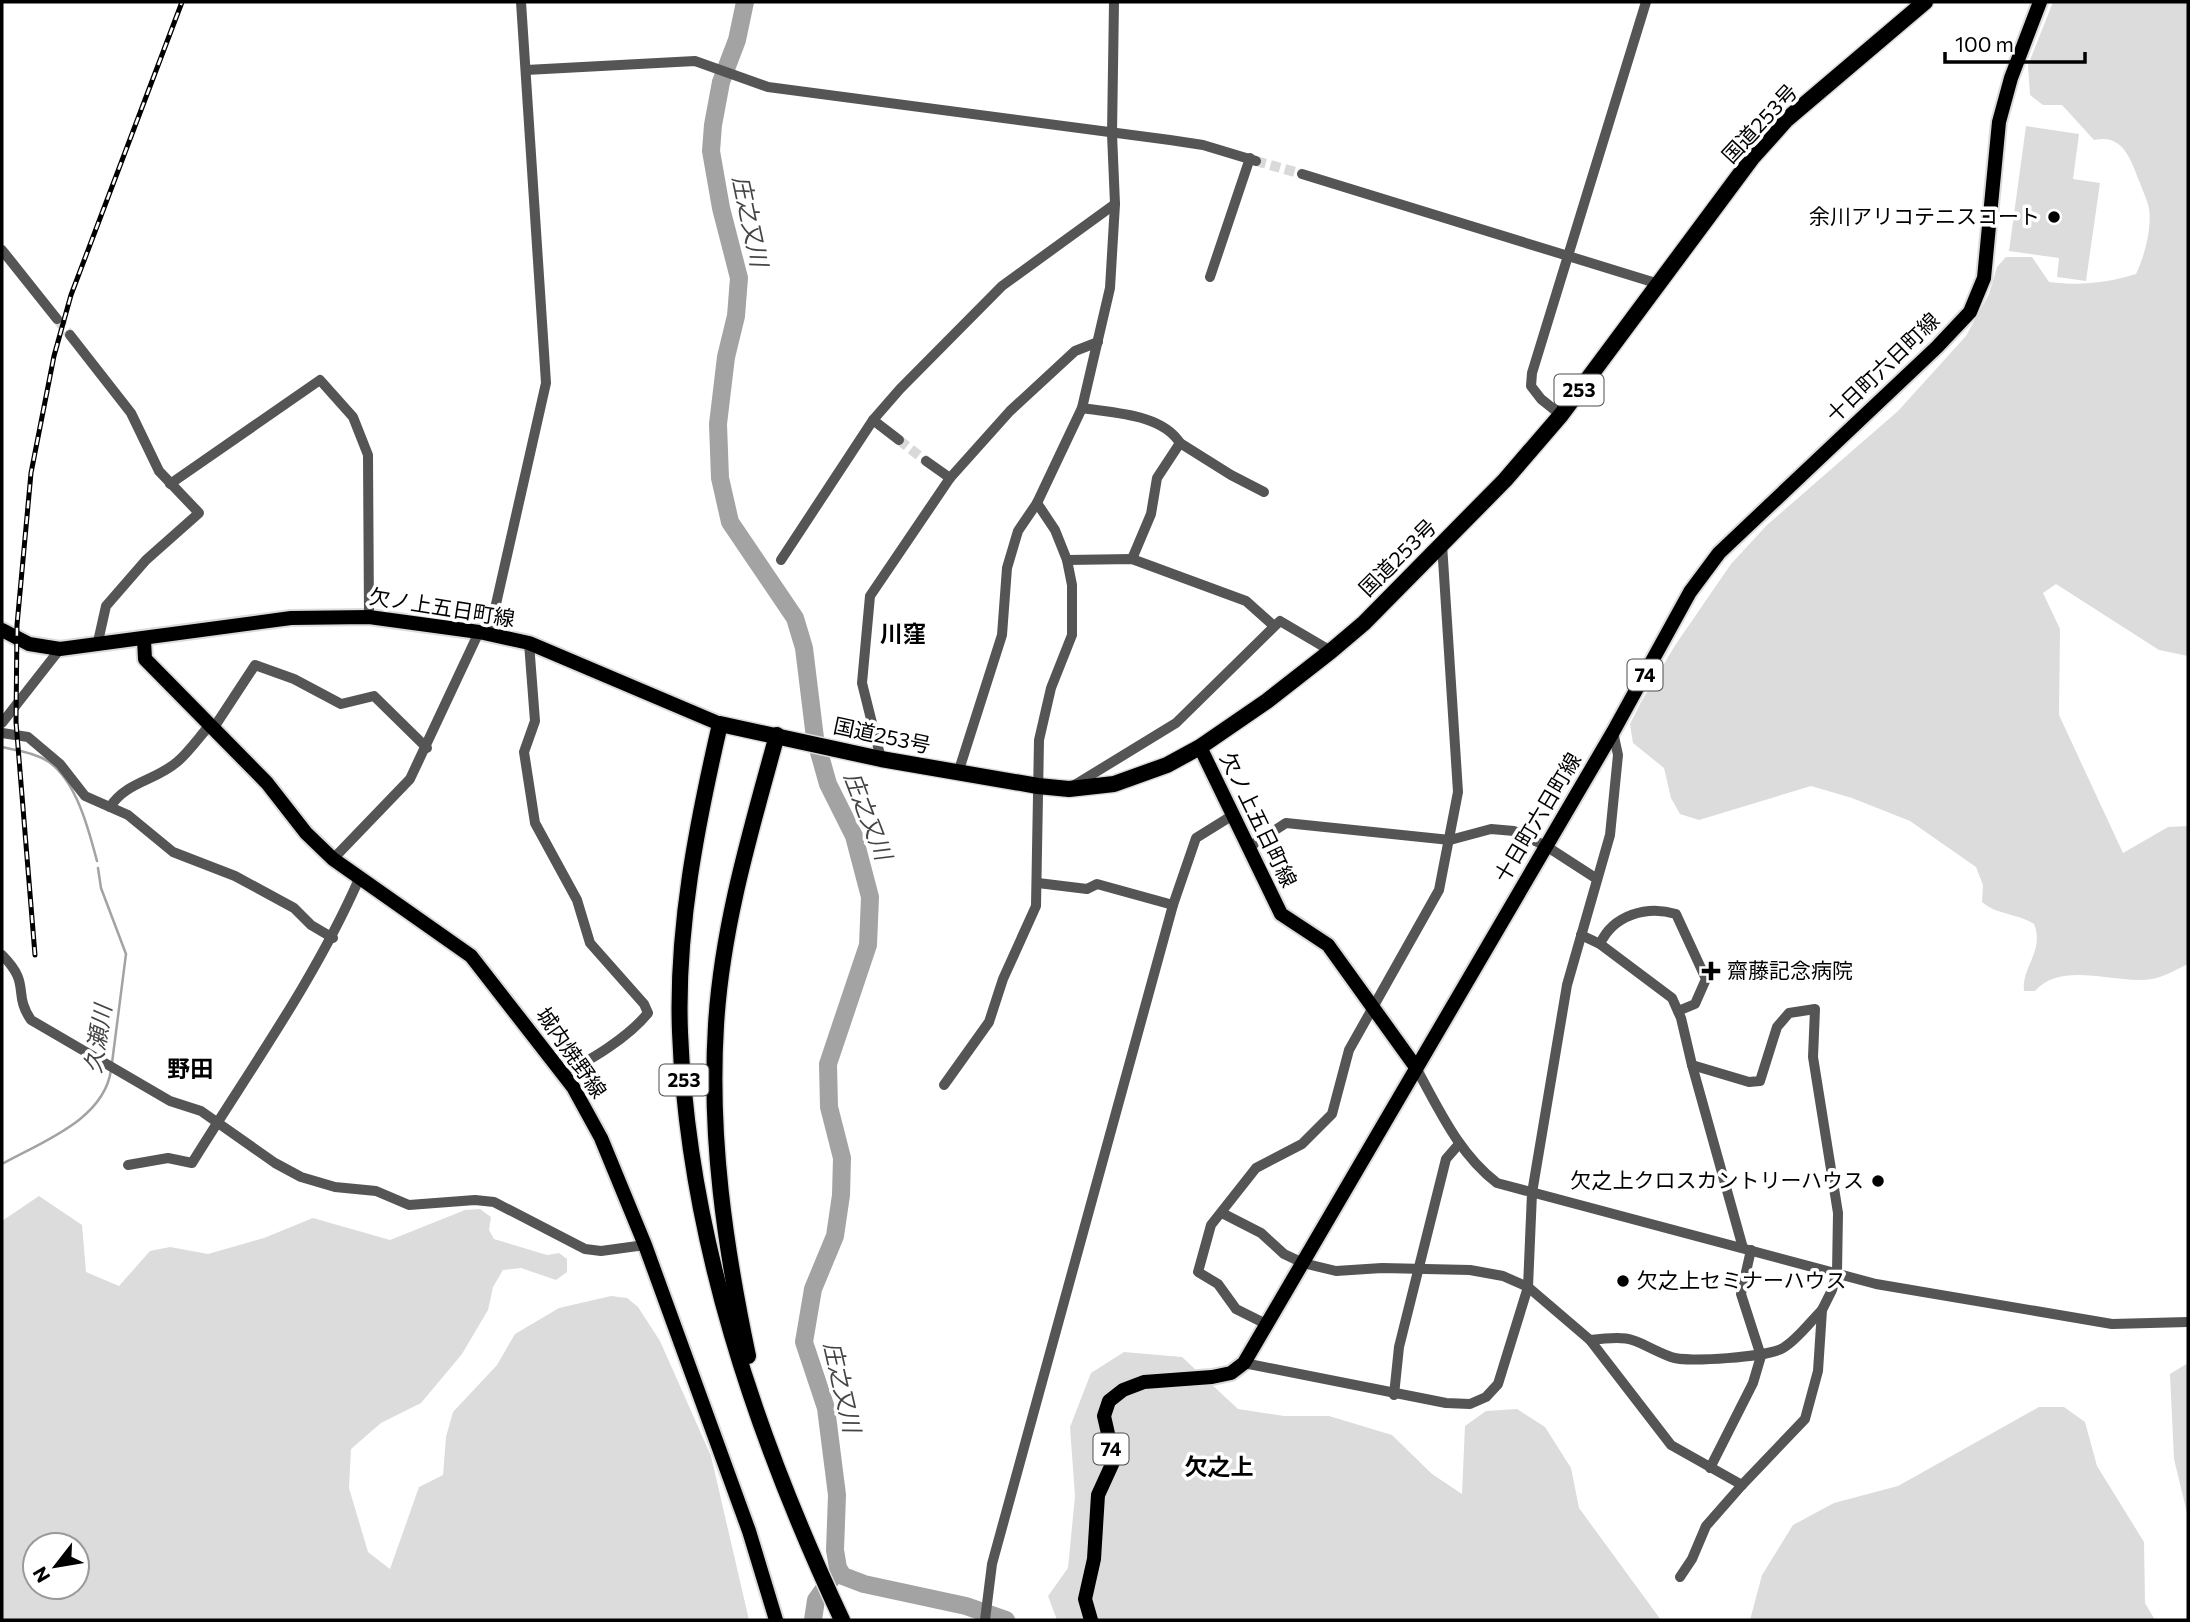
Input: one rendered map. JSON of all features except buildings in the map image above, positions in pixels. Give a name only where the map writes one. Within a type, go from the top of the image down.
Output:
[{"type":"highway","name":"国道253号","points":[[720,724],[881,759],[1069,789],[1126,780],[1167,765],[1200,747],[1331,651],[1505,480],[1561,415],[1752,158],[1786,120],[1925,2]]},
{"type":"highway","name":"253","points":[[720,724],[692,856],[680,1031],[691,1151],[709,1247],[745,1380],[816,1563],[842,1620]]},
{"type":"highway","name":"253","points":[[764,1430],[728,1259],[715,1138],[715,1074],[716,1024],[732,909],[777,735]]},
{"type":"main road","name":"十日町六日町線","points":[[1244,1363],[1415,1066],[1613,732],[1690,592],[1719,553],[1927,357],[1970,312],[1983,278],[1999,122],[2011,78],[2040,2]]},
{"type":"main road","name":"欠ノ上五日町線","points":[[2,630],[29,644],[60,649],[144,640],[291,618],[369,617],[529,643],[720,724]]},
{"type":"main road","name":"城内焼野線","points":[[144,640],[145,659],[267,783],[306,833],[359,879],[471,956],[561,1071],[601,1138],[645,1245],[714,1441],[745,1518],[776,1620]]},
{"type":"main road","name":"欠ノ上五日町線","points":[[1200,747],[1281,914],[1328,945],[1415,1066]]},
{"type":"main road","name":"74","points":[[1091,1620],[1085,1599],[1094,1559],[1098,1495],[1114,1460],[1104,1416],[1109,1401],[1124,1390],[1144,1382],[1212,1377],[1231,1373],[1244,1363]]},
{"type":"street","points":[[333,859],[410,779],[484,634],[546,383],[521,2]]},
{"type":"street","points":[[958,773],[1002,635],[1007,568],[1018,531],[1037,502],[1082,408],[1111,288],[1115,204],[1112,134],[1114,2]]},
{"type":"street","points":[[1561,415],[1541,399],[1531,386],[1567,256],[1646,2]]},
{"type":"street","points":[[526,70],[695,61],[768,87],[1203,145],[1253,159],[1210,277]]},
{"type":"street","points":[[1302,174],[1659,284]]},
{"type":"street","points":[[781,561],[873,420],[1002,286],[1115,204]]},
{"type":"street","points":[[2,250],[57,319]]},
{"type":"street","points":[[70,335],[131,413],[159,471],[199,513],[146,560],[106,606],[97,646]]},
{"type":"street","points":[[881,759],[862,683],[870,596],[950,478],[1010,411],[1075,351],[1098,342]]},
{"type":"street","points":[[170,484],[320,380],[352,417],[368,455],[369,617]]},
{"type":"street","points":[[1082,408],[1133,416],[1171,430],[1180,443],[1264,492]]},
{"type":"street","points":[[873,420],[899,440]]},
{"type":"street","points":[[1132,559],[1151,514],[1157,478],[1180,443]]},
{"type":"street","points":[[926,461],[950,478]]},
{"type":"street","points":[[944,1085],[989,1022],[1003,979],[1036,906],[1039,740],[1051,688],[1072,635],[1072,585],[1067,560],[1055,530],[1037,502]]},
{"type":"street","points":[[1266,1324],[1236,1309],[1218,1284],[1198,1272],[1211,1225],[1256,1168],[1302,1144],[1332,1114],[1349,1050],[1372,1004],[1439,890],[1458,792],[1442,544]]},
{"type":"street","points":[[1067,560],[1132,559],[1246,601],[1275,626]]},
{"type":"street","points":[[1069,789],[1096,769],[1176,723],[1280,621],[1331,651]]},
{"type":"street","points":[[529,643],[535,721],[524,752],[535,823],[577,900],[590,943],[644,1004],[648,1013],[618,1041],[578,1067],[561,1071]]},
{"type":"street","points":[[2,723],[60,649]]},
{"type":"street","points":[[110,807],[134,783],[155,778],[177,762],[212,727],[255,665],[294,679],[341,704],[374,696],[427,748]]},
{"type":"street","points":[[1244,1363],[1394,1395],[1446,1403],[1470,1404],[1486,1397],[1498,1384],[1528,1287],[1532,1193],[1567,985],[1611,835],[1618,755],[1613,732]]},
{"type":"street","points":[[2,733],[28,737],[60,764],[85,796],[128,815],[173,852],[235,876],[294,908],[311,925],[333,938]]},
{"type":"street","points":[[985,1620],[992,1564],[1173,905],[1196,838],[1233,815]]},
{"type":"street","points":[[1249,847],[1286,823],[1450,840],[1491,829],[1514,831],[1546,846],[1597,879]]},
{"type":"street","points":[[128,1165],[168,1158],[192,1163],[297,1000],[333,938],[359,879]]},
{"type":"street","points":[[1038,883],[1087,889],[1097,884],[1173,905]]},
{"type":"street","points":[[1600,944],[1606,931],[1643,911],[1660,909],[1676,914],[1706,979],[1695,1004],[1678,1011]]},
{"type":"street","points":[[1581,935],[1600,944],[1672,998],[1747,1249],[1741,1294],[1761,1356],[1753,1382],[1710,1468]]},
{"type":"street","points":[[2,955],[16,969],[22,980],[22,1007],[31,1020],[170,1101],[201,1111],[216,1124],[301,1177],[335,1187],[376,1191],[409,1205],[475,1200],[494,1202],[585,1249],[601,1251],[645,1245]]},
{"type":"street","points":[[1590,1340],[1620,1337],[1636,1339],[1674,1359],[1761,1356],[1784,1348],[1822,1310],[1832,1290],[1837,1272],[1838,1213],[1813,1058],[1815,1009],[1790,1013],[1777,1027],[1760,1081],[1749,1082],[1692,1066]]},
{"type":"street","points":[[1415,1066],[1459,1144],[1476,1167],[1497,1183],[1876,1284],[2112,1324],[2188,1322]]},
{"type":"street","points":[[1394,1395],[1399,1347],[1446,1159],[1459,1144]]},
{"type":"street","points":[[1222,1213],[1261,1233],[1284,1254],[1303,1263],[1336,1271],[1418,1268],[1470,1270],[1503,1276],[1528,1287],[1590,1340],[1671,1445],[1742,1485]]},
{"type":"street","points":[[1680,1577],[1692,1559],[1706,1526],[1805,1419],[1818,1371],[1822,1310]]},
{"type":"shaded area","points":[[2053,2],[2188,2],[2188,656],[2159,650],[2056,584],[2043,593],[2060,629],[2059,715],[2123,853],[2168,827],[2188,826],[2188,964],[2152,979],[2075,975],[2047,982],[2035,991],[2024,991],[2026,974],[2037,942],[2034,924],[1982,902],[1983,885],[1976,867],[1910,821],[1852,798],[1811,786],[1699,820],[1680,814],[1671,798],[1664,768],[1633,743],[1630,724],[1676,644],[1731,564],[1767,525],[1898,411],[1966,336],[1989,294],[1997,267],[2006,257],[2032,257],[2049,282],[2093,283],[2136,274],[2147,243],[2150,217],[2147,200],[2125,151],[2113,141],[2094,140],[2062,105],[2043,105],[2030,95],[2028,65]]},
{"type":"shaded area","name":"余川アリコテニスコート","points":[[2026,126],[2079,134],[2073,179],[2100,183],[2086,281],[2057,277],[2059,258],[2009,251]]},
{"type":"shaded area","points":[[39,1196],[82,1225],[86,1272],[119,1286],[150,1251],[170,1247],[208,1254],[264,1238],[313,1218],[390,1240],[465,1210],[480,1209],[491,1217],[489,1230],[494,1239],[547,1255],[559,1253],[567,1259],[567,1272],[556,1280],[521,1268],[503,1270],[493,1287],[488,1310],[462,1354],[421,1403],[381,1423],[351,1449],[349,1488],[368,1552],[390,1569],[419,1487],[443,1475],[446,1437],[453,1412],[497,1365],[515,1334],[559,1308],[611,1296],[627,1298],[638,1307],[660,1341],[711,1456],[749,1620],[2,1620],[2,1221]]},
{"type":"shaded area","points":[[1124,1352],[1182,1357],[1238,1409],[1284,1416],[1329,1416],[1392,1435],[1432,1474],[1462,1494],[1465,1426],[1486,1411],[1517,1409],[1545,1427],[1571,1468],[1579,1508],[1661,1620],[1057,1620],[1048,1596],[1068,1568],[1075,1496],[1070,1427],[1091,1373]]},
{"type":"shaded area","points":[[2188,1363],[2188,1517],[2174,1459],[2170,1374]]},
{"type":"shaded area","points":[[2039,1407],[2064,1407],[2085,1422],[2097,1466],[2144,1542],[2145,1603],[2155,1620],[1750,1620],[1762,1575],[1793,1525],[1834,1503],[1898,1486]]},
{"type":"waterway","name":"庄之又川","points":[[745,2],[737,40],[721,82],[711,151],[721,208],[739,278],[736,316],[726,357],[718,424],[720,478],[730,522],[795,618],[804,648],[815,738],[828,784],[854,836],[870,897],[868,945],[828,1064],[829,1107],[842,1158],[841,1195],[835,1236],[813,1289],[804,1342],[826,1408],[837,1495],[835,1550],[838,1568],[843,1576],[864,1584],[966,1606],[1006,1620]]},
{"type":"waterway","name":"久瀬川","points":[[2,747],[38,756],[59,771],[80,808],[97,861]]},
{"type":"waterway","name":"久瀬川","points":[[98,868],[101,888],[126,954],[112,1063]]},
{"type":"waterway","name":"久瀬川","points":[[2,1164],[52,1138],[84,1116],[106,1087],[111,1070]]},
{"type":"waterway","points":[[813,1620],[816,1600],[835,1574]]},
{"type":"tunnel","points":[[1256,161],[1302,174]]},
{"type":"tunnel","points":[[57,319],[70,335]]},
{"type":"tunnel","points":[[899,440],[926,461]]},
{"type":"railway","points":[[35,955],[16,722],[17,625],[31,473],[54,356],[71,295],[182,2]]},
{"type":"place","name":"余川アリコテニスコート","points":[[2054,217]]},
{"type":"place","name":"齋藤記念病院","points":[[1711,971]]},
{"type":"place","name":"欠之上クロスカントリーハウス","points":[[1878,1181]]},
{"type":"place","name":"欠之上セミナーハウス","points":[[1623,1281]]},
{"type":"district","name":"川窪","points":[[903,634]]},
{"type":"district","name":"野田","points":[[190,1069]]},
{"type":"district","name":"欠之上","points":[[1219,1467]]}]
